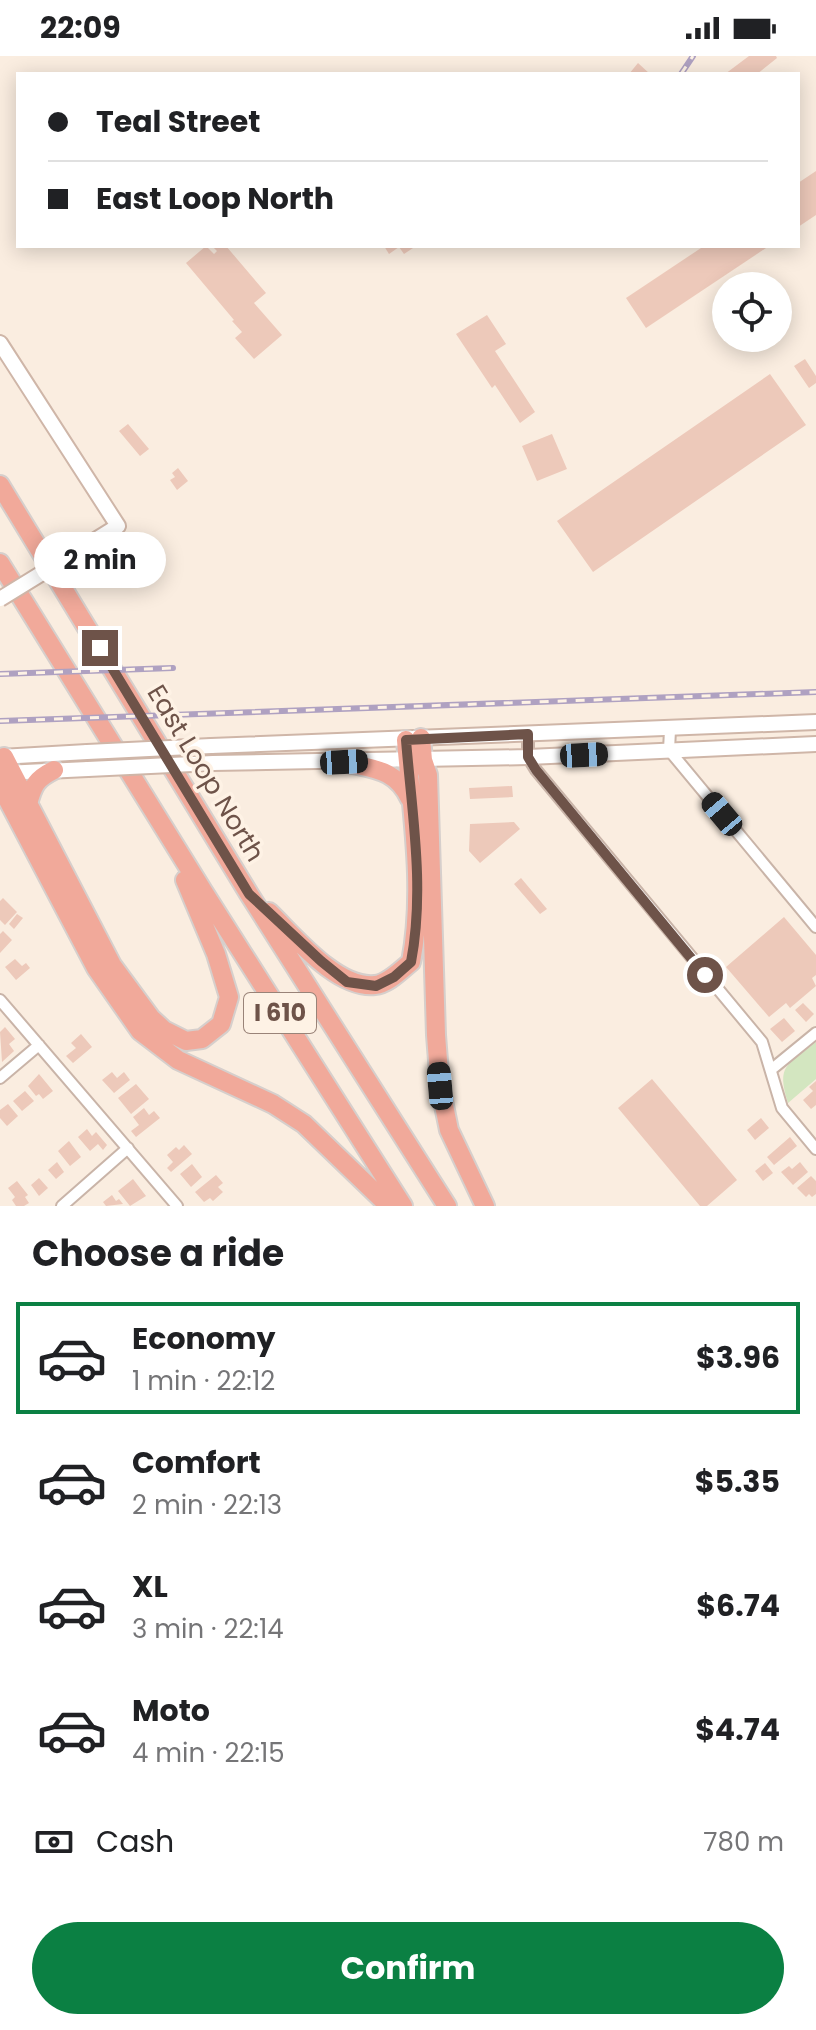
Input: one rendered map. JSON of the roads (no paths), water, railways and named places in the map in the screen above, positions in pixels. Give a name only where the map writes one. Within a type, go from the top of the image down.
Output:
[{"type":"highway","name":"East Loop North","points":[[0,485],[249,894],[447,1206]]},
{"type":"highway","name":"I 610","points":[[0,563],[403,1206]]},
{"type":"highway","points":[[249,894],[347,982],[376,986],[394,977],[411,962],[417,931],[414,749]]},
{"type":"highway","points":[[414,749],[428,775],[440,1086],[449,1130],[485,1206]]},
{"type":"highway","points":[[344,762],[390,773],[404,786],[414,808]]},
{"type":"highway","points":[[3,766],[28,804],[112,965],[131,993],[164,1030],[186,1041],[202,1039],[221,1024],[229,997],[216,954],[159,818]]},
{"type":"highway","points":[[3,766],[1,787],[96,968],[140,1031],[178,1060],[273,1104],[304,1124],[389,1206]]},
{"type":"highway","points":[[28,804],[38,778],[54,770]]},
{"type":"main road","points":[[0,343],[118,526],[0,599]]},
{"type":"main road","points":[[3,766],[54,770],[213,763],[344,762],[528,734],[816,722]]},
{"type":"main road","points":[[3,766],[87,752],[211,746],[414,749],[528,757],[816,744]]},
{"type":"street","points":[[670,730],[669,750],[816,927]]},
{"type":"street","points":[[528,734],[528,757],[610,862],[762,1042],[782,1108],[816,1149]]},
{"type":"street","points":[[0,1000],[177,1206]]},
{"type":"street","points":[[772,1069],[816,1033]]},
{"type":"street","points":[[0,1078],[39,1045]]},
{"type":"street","points":[[62,1206],[128,1148]]},
{"type":"railway","points":[[682,72],[693,56]]},
{"type":"railway","points":[[0,674],[173,668]]},
{"type":"railway","points":[[0,721],[816,692]]}]
